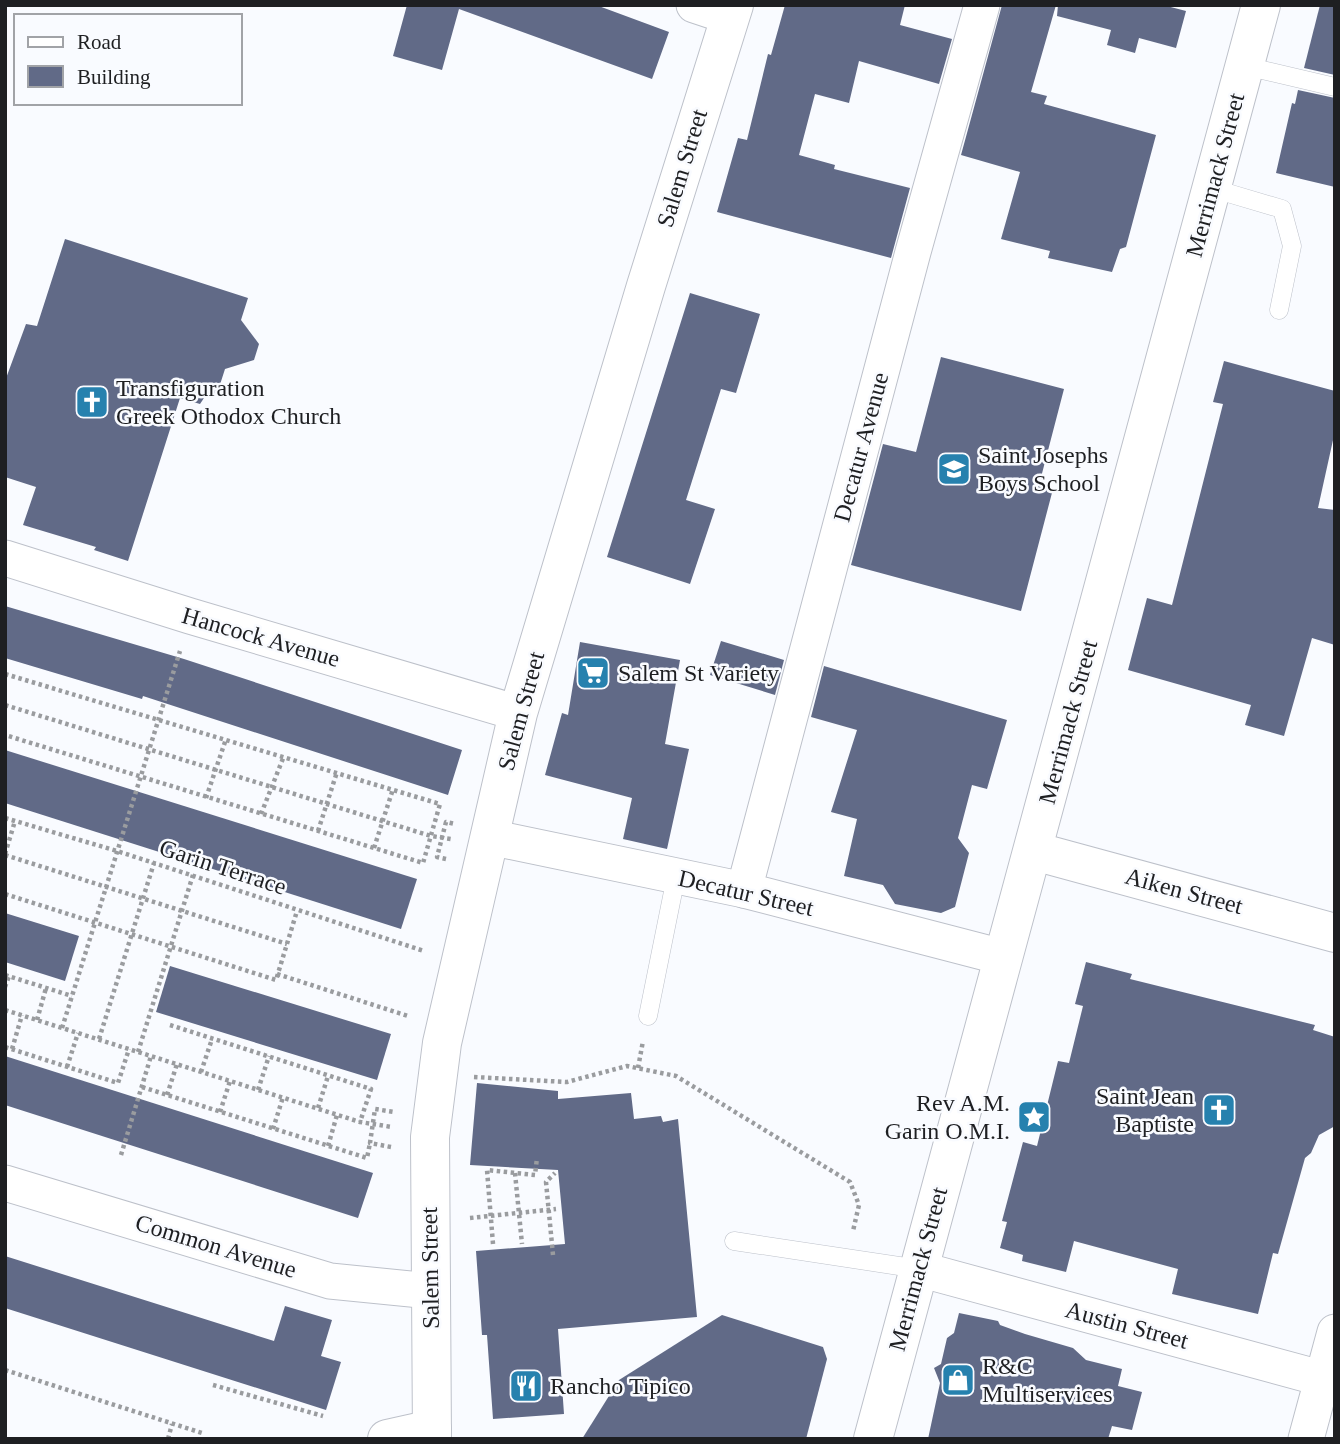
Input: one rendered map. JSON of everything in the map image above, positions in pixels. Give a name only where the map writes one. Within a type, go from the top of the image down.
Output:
[{"type":"main road","name":"Merrimack Street","points":[[873,1439],[1261,5]]},
{"type":"main road","name":"Salem Street","points":[[432,1434],[429,1185],[434,1094],[468,834],[518,713],[732,11]]},
{"type":"main road","name":"Aiken Street","points":[[1034,851],[1335,933]]},
{"type":"main road","points":[[387,1439],[432,1434]]},
{"type":"street","points":[[694,5],[732,11]]},
{"type":"street","name":"Decatur Avenue","points":[[744,890],[909,265],[982,5]]},
{"type":"street","name":"Hancock Avenue","points":[[5,558],[518,713]]},
{"type":"street","name":"Decatur Street","points":[[468,834],[744,890],[1002,957]]},
{"type":"street","name":"Common Avenue","points":[[5,1183],[330,1281],[431,1291]]},
{"type":"street","name":"Austin Street","points":[[919,1269],[1328,1380]]},
{"type":"street","points":[[1306,1439],[1328,1380],[1335,1332]]},
{"type":"lane","points":[[1245,66],[1335,87]]},
{"type":"lane","points":[[1211,188],[1282,209],[1292,246],[1279,310]]},
{"type":"lane","points":[[648,1016],[676,877]]},
{"type":"lane","points":[[734,1241],[919,1269]]},
{"type":"path","points":[[62,1028],[142,779],[190,616]]},
{"type":"path","points":[[5,674],[440,804],[422,863],[5,735]]},
{"type":"path","points":[[5,705],[431,836],[442,838],[468,834]]},
{"type":"path","points":[[206,798],[226,739]]},
{"type":"path","points":[[261,814],[284,756]]},
{"type":"path","points":[[318,831],[337,772]]},
{"type":"path","points":[[374,848],[393,789]]},
{"type":"path","name":"Garin Terrace","points":[[5,818],[117,851],[428,952]]},
{"type":"path","points":[[15,821],[5,854],[287,944]]},
{"type":"path","points":[[450,860],[437,857],[446,822],[468,834]]},
{"type":"path","points":[[99,1040],[154,863]]},
{"type":"path","points":[[138,1052],[193,876]]},
{"type":"path","points":[[5,894],[276,979],[298,910]]},
{"type":"path","points":[[277,974],[412,1017]]},
{"type":"path","points":[[5,987],[7,975],[72,996]]},
{"type":"path","points":[[37,1020],[46,988]]},
{"type":"path","points":[[5,1010],[373,1126],[393,1127]]},
{"type":"path","points":[[12,1049],[22,1016]]},
{"type":"path","points":[[170,1025],[371,1089],[360,1122]]},
{"type":"path","points":[[67,1067],[78,1033]]},
{"type":"path","points":[[201,1072],[212,1039]]},
{"type":"path","points":[[5,1047],[118,1083],[129,1049]]},
{"type":"path","points":[[121,1155],[151,1056]]},
{"type":"path","points":[[258,1090],[269,1056]]},
{"type":"path","points":[[167,1095],[177,1064]]},
{"type":"path","points":[[474,1077],[567,1082],[627,1066],[676,1076],[850,1182],[859,1205],[846,1259]]},
{"type":"path","points":[[318,1108],[328,1075]]},
{"type":"path","points":[[220,1112],[230,1080]]},
{"type":"path","points":[[142,1087],[367,1158],[375,1109],[394,1112]]},
{"type":"path","points":[[273,1129],[283,1097]]},
{"type":"path","points":[[328,1146],[337,1115]]},
{"type":"path","points":[[370,1143],[392,1147]]},
{"type":"path","points":[[493,1244],[487,1170],[535,1175],[537,1157]]},
{"type":"path","points":[[514,1173],[522,1244]]},
{"type":"path","points":[[553,1255],[546,1182],[555,1173]]},
{"type":"path","points":[[470,1218],[556,1209]]},
{"type":"path","points":[[5,1370],[202,1433]]},
{"type":"path","points":[[214,1385],[323,1416]]},
{"type":"path","points":[[168,1439],[172,1424]]},
{"type":"building","points":[[407,5],[596,5],[669,32],[652,79],[459,9],[442,70],[393,56]]},
{"type":"building","points":[[785,5],[905,5],[900,25],[952,39],[939,84],[859,61],[849,103],[815,94],[799,155],[835,165],[834,169],[910,188],[891,258],[717,212],[738,138],[747,140],[768,54],[771,55]]},
{"type":"building","points":[[1002,5],[1056,5],[1031,92],[1047,96],[1044,104],[1156,135],[1126,247],[1120,249],[1112,272],[1048,258],[1050,251],[1001,239],[1020,172],[961,155]]},
{"type":"building","points":[[1058,5],[1163,5],[1186,11],[1176,48],[1139,38],[1135,53],[1107,45],[1111,30],[1057,16]]},
{"type":"building","points":[[1320,5],[1335,5],[1335,75],[1304,68]]},
{"type":"building","points":[[1298,90],[1335,98],[1335,187],[1276,173],[1292,103],[1295,104]]},
{"type":"building","name":"Transfiguration Greek Othodox Church","points":[[65,239],[248,298],[241,320],[259,344],[254,360],[225,369],[216,397],[206,395],[200,404],[180,398],[128,561],[94,550],[96,547],[23,525],[36,487],[5,477],[5,381],[26,324],[37,326]]},
{"type":"building","points":[[690,293],[760,314],[736,393],[721,389],[686,500],[715,509],[690,584],[607,557]]},
{"type":"building","name":"Saint Josephs Boys School","points":[[941,357],[1064,389],[1039,485],[1053,489],[1021,611],[851,565],[883,444],[916,452]]},
{"type":"building","points":[[1224,361],[1335,391],[1335,431],[1318,508],[1335,510],[1335,645],[1312,638],[1284,736],[1245,725],[1251,705],[1128,670],[1147,598],[1172,605],[1223,404],[1213,402]]},
{"type":"building","points":[[5,606],[184,659],[462,750],[448,795],[143,696],[142,699],[5,658]]},
{"type":"building","points":[[721,641],[784,660],[775,695],[710,675]]},
{"type":"building","points":[[580,642],[680,660],[665,744],[689,749],[667,849],[623,839],[632,798],[545,775],[562,713],[568,715]]},
{"type":"building","points":[[824,666],[1007,720],[987,789],[972,785],[958,838],[969,853],[955,907],[941,913],[895,904],[883,885],[844,876],[857,819],[831,812],[857,730],[811,717]]},
{"type":"building","points":[[5,750],[417,879],[401,929],[5,803]]},
{"type":"building","points":[[5,913],[79,936],[65,981],[5,962]]},
{"type":"building","points":[[1086,962],[1132,974],[1130,979],[1315,1025],[1313,1030],[1335,1037],[1335,1126],[1319,1135],[1311,1153],[1305,1158],[1278,1254],[1273,1253],[1258,1314],[1172,1294],[1178,1269],[1074,1241],[1066,1272],[1022,1261],[1023,1255],[1000,1248],[1007,1222],[1002,1221],[1023,1142],[1037,1146],[1058,1061],[1069,1063],[1083,1006],[1075,1004]]},
{"type":"building","points":[[170,966],[391,1034],[377,1080],[156,1012]]},
{"type":"building","points":[[5,1056],[373,1173],[358,1218],[5,1105]]},
{"type":"building","points":[[477,1083],[558,1091],[558,1099],[631,1093],[634,1119],[661,1116],[663,1122],[678,1119],[697,1317],[558,1329],[564,1414],[493,1419],[487,1335],[482,1335],[476,1251],[565,1244],[558,1170],[470,1165]]},
{"type":"building","points":[[5,1256],[274,1341],[285,1306],[332,1320],[321,1356],[341,1362],[326,1410],[5,1308]]},
{"type":"building","points":[[959,1313],[998,1321],[1000,1325],[1025,1334],[1073,1348],[1086,1360],[1122,1369],[1118,1386],[1142,1392],[1132,1430],[1112,1426],[1108,1439],[928,1439],[940,1383],[934,1368],[941,1364],[947,1338],[954,1333]]},
{"type":"building","points":[[722,1315],[823,1347],[827,1359],[806,1439],[582,1439],[619,1380]]},
{"type":"place","name":"Transfiguration Greek Othodox Church","points":[[92,402]]},
{"type":"place","name":"Saint Josephs Boys School","points":[[954,469]]},
{"type":"place","name":"Salem St Variety","points":[[593,673]]},
{"type":"place","name":"Saint Jean Baptiste","points":[[1219,1110]]},
{"type":"place","name":"Rev A.M. Garin O.M.I.","points":[[1034,1117]]},
{"type":"place","name":"R&C Multiservices","points":[[958,1380]]},
{"type":"place","name":"Rancho Tipico","points":[[526,1386]]}]
